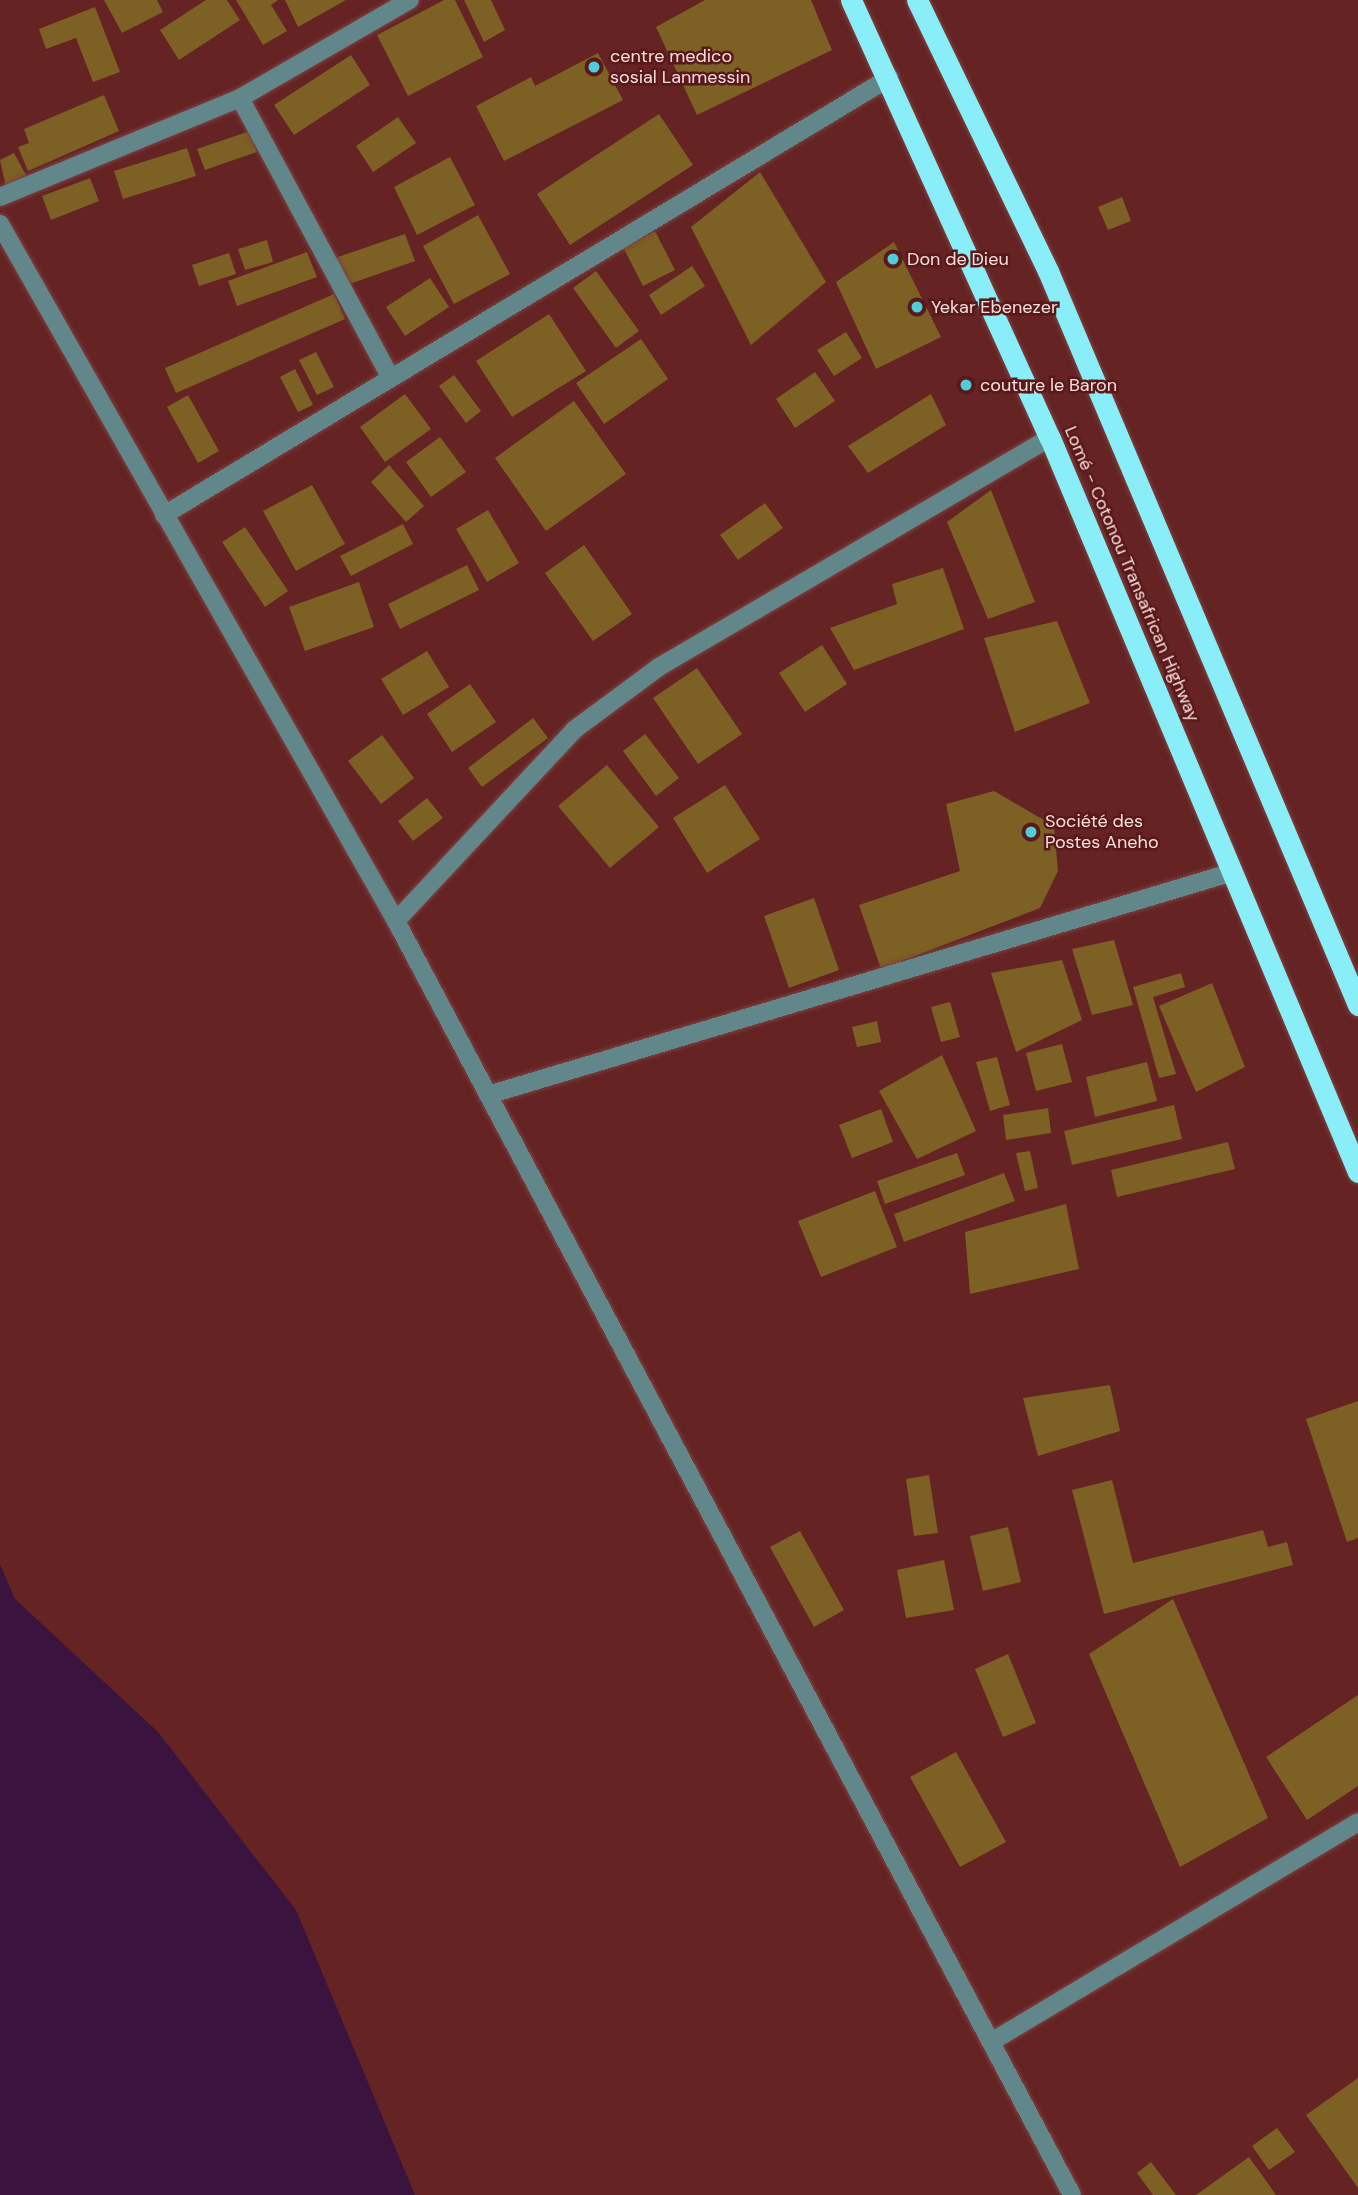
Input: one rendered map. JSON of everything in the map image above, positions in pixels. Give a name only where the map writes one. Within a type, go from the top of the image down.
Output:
[{"type":"highway","name":"Lomé - Cotonou Transafrican Highway","points":[[851,0],[889,78],[1050,438],[1358,1172]]},
{"type":"highway","points":[[917,0],[1048,271],[1358,1004]]},
{"type":"street","points":[[0,197],[240,98],[410,0]]},
{"type":"street","points":[[163,515],[889,78]]},
{"type":"street","points":[[240,98],[391,378]]},
{"type":"street","points":[[0,224],[396,921],[1072,2195]]},
{"type":"street","points":[[396,921],[574,730],[638,683],[1050,438]]},
{"type":"street","points":[[488,1095],[1233,872]]},
{"type":"street","points":[[991,2042],[1358,1822]]},
{"type":"shaded area","points":[[0,1564],[15,1599],[158,1732],[296,1910],[415,2195],[0,2195]]},
{"type":"building","points":[[104,0],[157,0],[163,12],[122,33]]},
{"type":"building","points":[[206,0],[227,0],[240,20],[179,60],[160,30]]},
{"type":"building","points":[[236,0],[278,0],[271,5],[287,31],[263,45]]},
{"type":"building","points":[[285,0],[346,0],[298,27]]},
{"type":"building","points":[[444,0],[455,0],[483,57],[408,96],[377,35]]},
{"type":"building","points":[[464,0],[491,0],[505,30],[484,42]]},
{"type":"building","points":[[705,0],[811,0],[832,50],[697,115],[656,27]]},
{"type":"building","points":[[95,7],[120,72],[93,82],[76,38],[46,49],[39,29]]},
{"type":"building","points":[[598,53],[623,100],[504,161],[476,106],[531,77],[535,86]]},
{"type":"building","points":[[351,55],[370,85],[294,135],[274,105]]},
{"type":"building","points":[[104,95],[119,131],[28,171],[18,147],[29,143],[24,129]]},
{"type":"building","points":[[659,114],[693,165],[570,245],[537,194]]},
{"type":"building","points":[[398,117],[416,143],[373,172],[356,146]]},
{"type":"building","points":[[250,131],[257,152],[205,170],[197,149]]},
{"type":"building","points":[[187,148],[196,176],[123,199],[114,171]]},
{"type":"building","points":[[14,153],[26,175],[6,187],[0,160]]},
{"type":"building","points":[[450,157],[475,205],[417,235],[394,187]]},
{"type":"building","points":[[760,172],[826,282],[751,345],[691,227]]},
{"type":"building","points":[[90,178],[99,201],[51,220],[42,196]]},
{"type":"building","points":[[1122,197],[1131,221],[1108,230],[1098,207]]},
{"type":"building","points":[[478,215],[510,274],[454,304],[423,246]]},
{"type":"building","points":[[655,231],[675,270],[643,286],[623,247]]},
{"type":"building","points":[[405,234],[415,261],[344,286],[335,258]]},
{"type":"building","points":[[267,240],[273,262],[245,270],[238,249]]},
{"type":"building","points":[[894,242],[941,337],[876,369],[836,282]]},
{"type":"building","points":[[307,252],[317,277],[237,306],[228,281]]},
{"type":"building","points":[[229,253],[236,274],[199,286],[192,265]]},
{"type":"building","points":[[692,266],[705,286],[661,315],[649,295]]},
{"type":"building","points":[[596,271],[639,331],[616,348],[573,288]]},
{"type":"building","points":[[430,278],[449,307],[405,336],[386,307]]},
{"type":"building","points":[[334,294],[345,319],[176,393],[165,368]]},
{"type":"building","points":[[549,314],[586,371],[512,417],[476,361]]},
{"type":"building","points":[[846,332],[862,358],[834,376],[817,350]]},
{"type":"building","points":[[641,339],[668,379],[604,424],[576,383]]},
{"type":"building","points":[[316,352],[334,387],[317,395],[299,360]]},
{"type":"building","points":[[295,369],[313,405],[298,412],[280,377]]},
{"type":"building","points":[[815,372],[835,401],[795,428],[776,399]]},
{"type":"building","points":[[454,375],[481,411],[466,423],[439,386]]},
{"type":"building","points":[[405,394],[431,429],[385,462],[360,427]]},
{"type":"building","points":[[931,394],[946,425],[868,473],[848,446]]},
{"type":"building","points":[[188,395],[219,451],[198,463],[167,407]]},
{"type":"building","points":[[574,401],[626,474],[546,531],[495,458]]},
{"type":"building","points":[[440,437],[466,472],[431,497],[406,462]]},
{"type":"building","points":[[389,465],[424,506],[406,522],[371,482]]},
{"type":"building","points":[[312,485],[345,544],[296,571],[263,511]]},
{"type":"building","points":[[991,490],[1035,602],[988,619],[947,522]]},
{"type":"building","points":[[765,503],[783,528],[738,560],[720,535]]},
{"type":"building","points":[[488,510],[519,563],[487,582],[456,529]]},
{"type":"building","points":[[403,524],[413,544],[351,576],[340,556]]},
{"type":"building","points":[[245,527],[288,591],[265,607],[222,542]]},
{"type":"building","points":[[584,545],[632,614],[593,641],[545,573]]},
{"type":"building","points":[[467,565],[479,590],[400,629],[388,604]]},
{"type":"building","points":[[943,568],[964,629],[854,670],[830,628],[897,604],[892,584]]},
{"type":"building","points":[[359,582],[374,627],[305,651],[289,607]]},
{"type":"building","points":[[1057,621],[1090,703],[1015,732],[984,638]]},
{"type":"building","points":[[822,645],[847,684],[805,712],[779,673]]},
{"type":"building","points":[[427,651],[449,687],[403,715],[381,679]]},
{"type":"building","points":[[697,668],[742,734],[698,764],[653,698]]},
{"type":"building","points":[[470,684],[496,722],[452,752],[427,714]]},
{"type":"building","points":[[533,718],[548,738],[482,787],[468,768]]},
{"type":"building","points":[[645,734],[679,778],[656,796],[623,751]]},
{"type":"building","points":[[382,735],[414,778],[381,804],[348,761]]},
{"type":"building","points":[[607,765],[659,827],[610,868],[558,806]]},
{"type":"building","points":[[725,785],[760,839],[707,873],[673,818]]},
{"type":"building","points":[[994,791],[1054,826],[1058,871],[1040,908],[881,969],[859,905],[960,871],[946,804]]},
{"type":"building","points":[[427,798],[443,818],[413,841],[398,821]]},
{"type":"building","points":[[814,898],[839,970],[789,988],[764,916]]},
{"type":"building","points":[[1114,940],[1133,1005],[1092,1015],[1072,949]]},
{"type":"building","points":[[1062,960],[1082,1020],[1016,1052],[991,973]]},
{"type":"building","points":[[1181,973],[1185,987],[1153,997],[1176,1074],[1159,1078],[1133,987]]},
{"type":"building","points":[[1212,983],[1245,1067],[1196,1092],[1159,1006]]},
{"type":"building","points":[[950,1002],[960,1037],[941,1042],[931,1007]]},
{"type":"building","points":[[877,1021],[881,1042],[857,1047],[852,1027]]},
{"type":"building","points":[[1062,1044],[1072,1082],[1036,1091],[1026,1053]]},
{"type":"building","points":[[942,1055],[976,1131],[917,1159],[879,1091]]},
{"type":"building","points":[[997,1057],[1010,1105],[990,1111],[976,1062]]},
{"type":"building","points":[[1147,1062],[1157,1101],[1095,1117],[1086,1077]]},
{"type":"building","points":[[1174,1105],[1182,1139],[1072,1165],[1064,1131]]},
{"type":"building","points":[[1048,1108],[1051,1133],[1006,1140],[1003,1115]]},
{"type":"building","points":[[881,1109],[893,1142],[852,1158],[839,1125]]},
{"type":"building","points":[[1228,1142],[1235,1169],[1117,1197],[1111,1170]]},
{"type":"building","points":[[1030,1151],[1038,1188],[1025,1191],[1016,1153]]},
{"type":"building","points":[[957,1153],[965,1175],[885,1204],[877,1181]]},
{"type":"building","points":[[1004,1173],[1015,1201],[904,1242],[894,1214]]},
{"type":"building","points":[[875,1191],[897,1247],[821,1277],[798,1221]]},
{"type":"building","points":[[1066,1204],[1079,1269],[970,1294],[965,1232]]},
{"type":"building","points":[[1110,1385],[1120,1431],[1038,1456],[1023,1398]]},
{"type":"building","points":[[1358,1401],[1358,1538],[1347,1542],[1306,1419]]},
{"type":"building","points":[[929,1475],[938,1533],[914,1536],[906,1479]]},
{"type":"building","points":[[1112,1480],[1133,1563],[1263,1530],[1268,1547],[1287,1542],[1293,1565],[1104,1614],[1072,1490]]},
{"type":"building","points":[[1008,1527],[1021,1582],[983,1591],[970,1536]]},
{"type":"building","points":[[800,1531],[844,1610],[814,1627],[770,1547]]},
{"type":"building","points":[[944,1560],[954,1610],[906,1618],[897,1570]]},
{"type":"building","points":[[1173,1599],[1268,1818],[1180,1867],[1089,1654]]},
{"type":"building","points":[[1008,1654],[1036,1723],[1003,1737],[975,1669]]},
{"type":"building","points":[[1358,1695],[1358,1786],[1307,1820],[1266,1757]]},
{"type":"building","points":[[956,1752],[1006,1842],[960,1867],[910,1777]]},
{"type":"building","points":[[1358,2078],[1358,2188],[1306,2115]]},
{"type":"building","points":[[1277,2128],[1295,2152],[1269,2170],[1252,2146]]},
{"type":"building","points":[[1249,2157],[1276,2195],[1196,2195]]},
{"type":"building","points":[[1151,2162],[1176,2195],[1153,2195],[1137,2173]]},
{"type":"place","name":"centre medico sosial Lanmessin","points":[[594,67]]},
{"type":"place","name":"Don de Dieu","points":[[893,259]]},
{"type":"place","name":"Yekar Ebenezer","points":[[917,307]]},
{"type":"place","name":"couture le Baron","points":[[966,385]]},
{"type":"place","name":"Société des Postes Aneho","points":[[1031,832]]}]
